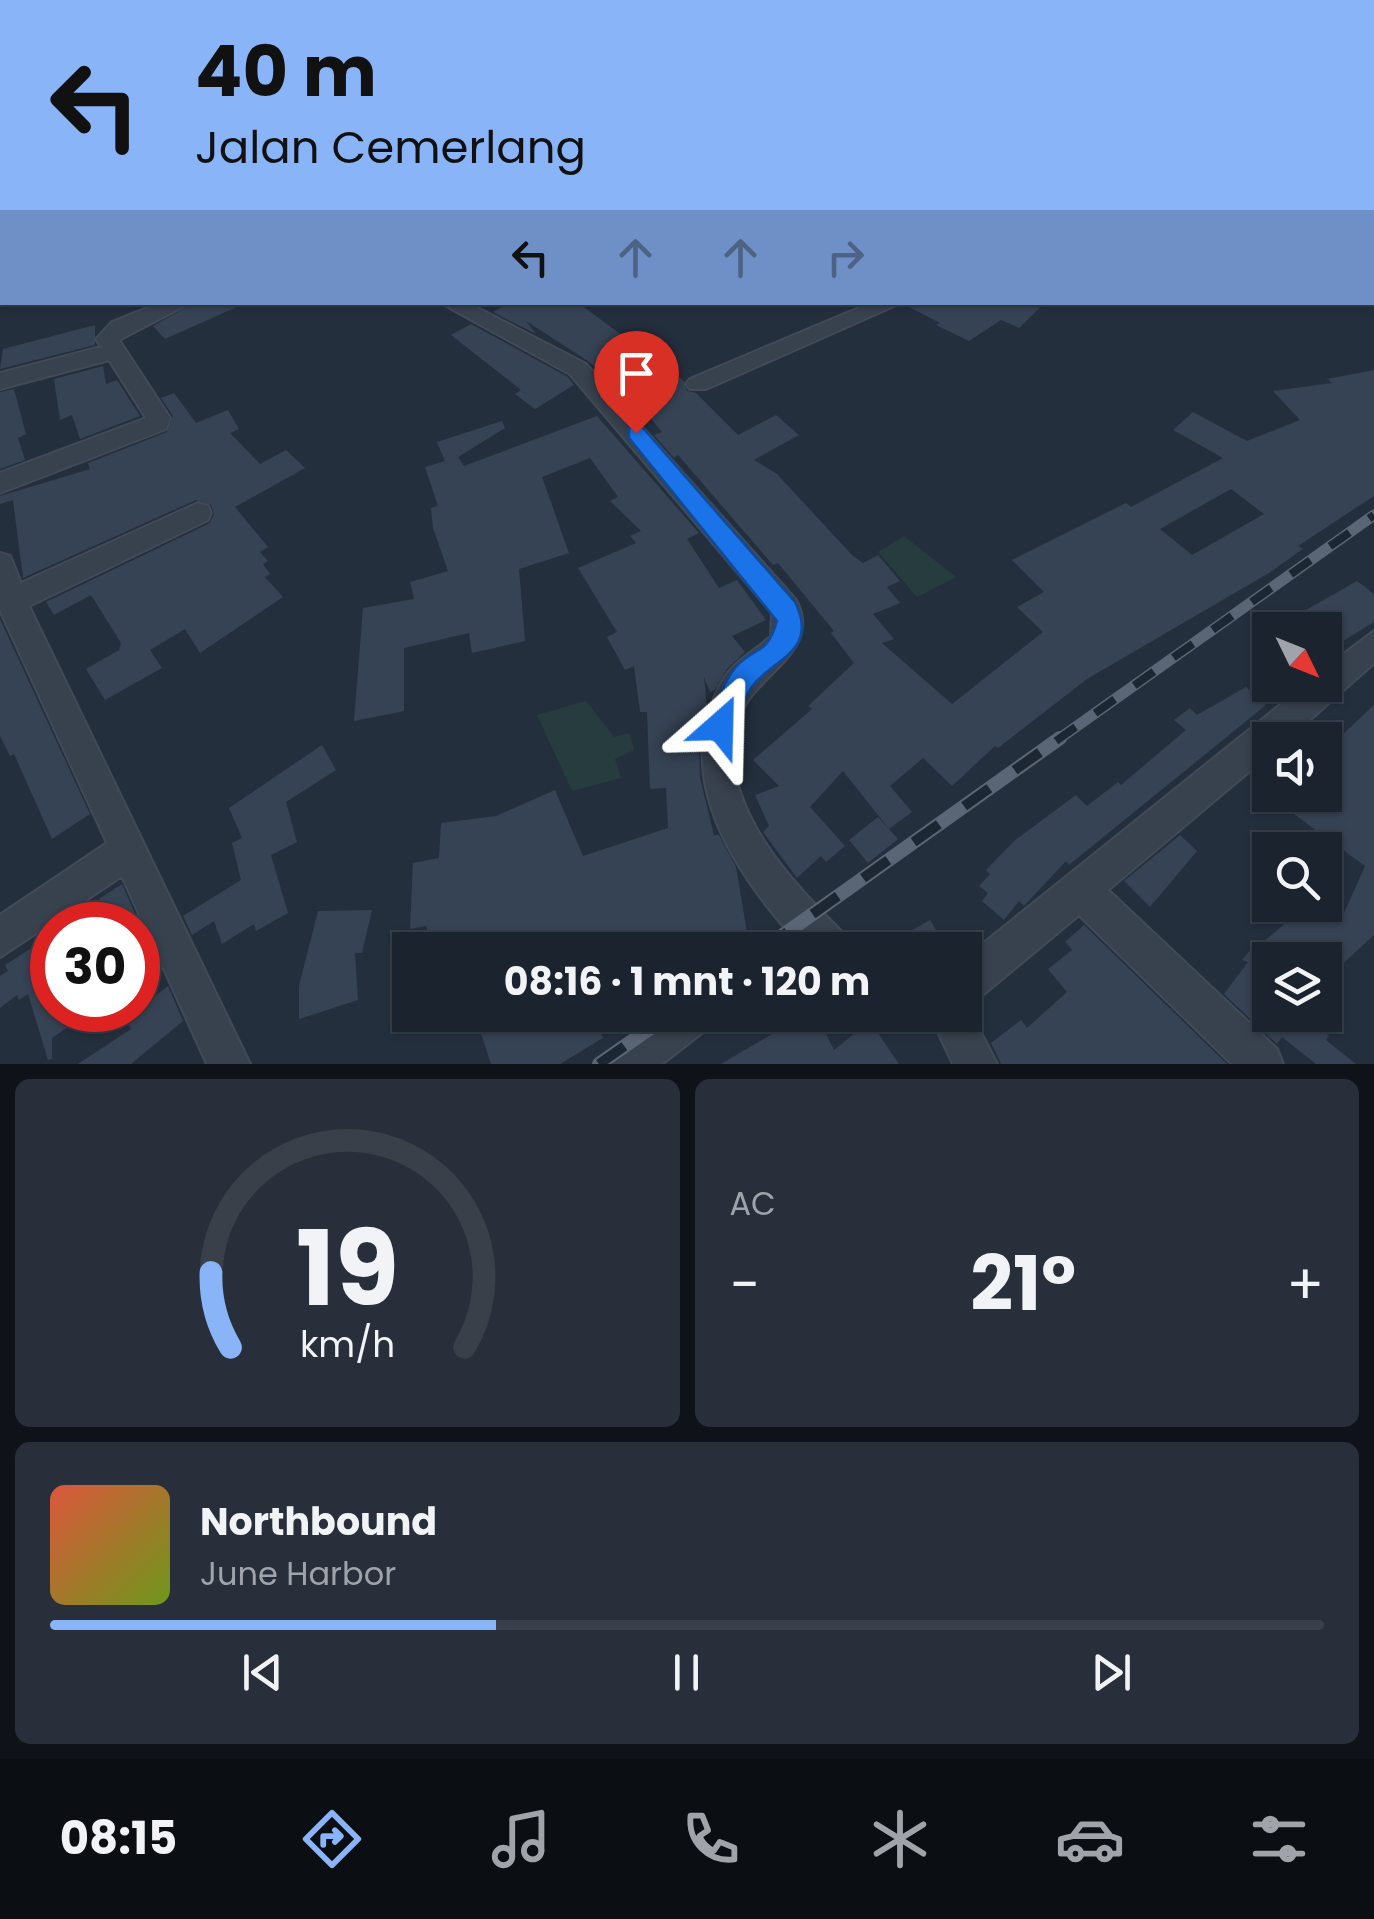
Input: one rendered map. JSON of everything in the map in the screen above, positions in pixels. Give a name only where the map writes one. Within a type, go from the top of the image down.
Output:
[{"type":"street","points":[[0,483],[156,423],[158,418],[108,339],[114,330],[175,305]]},
{"type":"street","points":[[455,305],[562,358],[589,379],[786,609],[790,621],[781,650],[745,675],[728,704],[720,726],[720,775],[732,818],[748,850],[803,932]]},
{"type":"street","points":[[698,384],[886,305]]},
{"type":"street","points":[[0,381],[115,351]]},
{"type":"street","points":[[198,513],[5,591],[230,1064]]},
{"type":"street","points":[[982,970],[1374,644]]},
{"type":"street","points":[[0,938],[127,851]]},
{"type":"street","points":[[1081,891],[1262,1064]]},
{"type":"street","points":[[628,1064],[670,1032]]},
{"type":"street","points":[[959,1032],[976,1064]]},
{"type":"green space","points":[[904,536],[956,577],[917,597],[878,552]]},
{"type":"green space","points":[[586,701],[614,737],[629,733],[634,750],[615,759],[621,778],[572,791],[537,715]]},
{"type":"building","points":[[191,305],[241,305],[165,339],[153,326]]},
{"type":"building","points":[[505,305],[581,305],[684,381],[687,391],[696,393],[738,435],[776,415],[799,435],[754,460],[777,474],[852,555],[863,563],[878,555],[900,581],[887,587],[900,603],[873,614],[894,639],[882,643],[952,704],[1043,632],[1017,607],[1044,592],[1012,560],[1126,503],[1131,507],[1223,458],[1173,430],[1193,412],[1247,441],[1300,420],[1273,391],[1332,383],[1327,379],[1374,370],[1374,496],[1298,546],[1303,549],[1269,573],[1087,679],[998,748],[995,746],[952,786],[923,758],[890,786],[912,812],[889,829],[843,771],[810,807],[845,846],[826,862],[821,856],[797,878],[763,832],[769,826],[755,795],[779,786],[753,760],[812,709],[808,706],[854,663],[831,633],[834,631],[778,563],[773,565],[678,455],[674,458],[654,435],[662,432],[633,397],[588,361],[526,321],[536,334],[493,312]],"holes":[[[1231,489],[1264,514],[1192,555],[1160,529]]]},
{"type":"building","points":[[905,305],[1043,305],[1019,328],[1001,320],[969,341],[936,325],[940,323]]},
{"type":"building","points":[[471,324],[568,377],[574,385],[535,409],[515,394],[521,390],[451,335]]},
{"type":"building","points":[[95,325],[95,345],[0,369],[3,349]]},
{"type":"building","points":[[103,366],[106,384],[117,380],[140,416],[80,439],[72,415],[60,420],[54,379]]},
{"type":"building","points":[[14,389],[26,434],[18,438],[25,460],[0,469],[0,392]]},
{"type":"building","points":[[174,393],[196,423],[228,410],[239,429],[230,433],[260,464],[286,450],[305,468],[235,507],[268,547],[260,552],[268,561],[263,564],[270,574],[265,577],[283,597],[200,653],[185,629],[150,650],[162,668],[105,700],[86,669],[119,650],[121,643],[91,595],[54,615],[46,602],[210,523],[214,514],[211,505],[196,500],[23,578],[13,500],[0,504],[0,496],[90,469],[88,463],[167,432],[173,416],[161,398]]},
{"type":"building","points":[[597,416],[699,533],[687,539],[719,588],[737,580],[766,620],[732,636],[745,652],[727,669],[715,690],[710,692],[704,677],[707,707],[699,744],[700,778],[714,835],[719,835],[736,867],[747,932],[428,932],[426,926],[410,929],[413,863],[439,858],[441,823],[496,816],[555,790],[583,856],[668,828],[666,788],[650,789],[647,712],[640,712],[634,666],[625,670],[607,637],[617,632],[578,568],[636,543],[630,536],[641,531],[610,501],[618,497],[590,458],[542,477],[569,553],[519,569],[525,641],[472,653],[469,633],[404,648],[404,711],[354,721],[363,608],[414,599],[410,582],[448,571],[433,528],[431,508],[438,506],[425,467],[445,461],[437,442],[502,421],[505,428],[458,457],[464,466]]},
{"type":"building","points":[[1357,581],[1374,594],[1374,622],[1342,642],[1342,612],[1303,612]]},
{"type":"building","points":[[0,619],[90,814],[52,839],[14,754],[10,756],[0,736]]},
{"type":"building","points":[[1246,687],[1252,692],[1252,702],[1266,705],[1069,865],[1066,861],[1024,906],[1019,901],[1004,920],[982,901],[988,893],[979,886],[990,874],[986,870],[1014,841],[1076,795],[1087,806],[1118,782],[1121,785],[1186,730],[1174,720],[1190,708],[1197,715]]},
{"type":"building","points":[[1374,705],[1374,935],[1342,964],[1342,942],[1263,942],[1287,922],[1342,922],[1365,866],[1342,849],[1342,832],[1319,832],[1291,812],[1342,812],[1342,735]]},
{"type":"building","points":[[322,745],[336,770],[286,802],[297,842],[271,855],[288,913],[256,931],[254,924],[222,944],[214,921],[192,935],[183,916],[241,880],[232,843],[242,838],[229,808]]},
{"type":"building","points":[[878,817],[898,839],[868,863],[849,840]]},
{"type":"building","points":[[1180,835],[1197,851],[1150,907],[1124,881]]},
{"type":"building","points":[[122,884],[130,902],[101,902],[99,899]]},
{"type":"building","points":[[372,910],[362,953],[355,953],[358,1000],[299,1019],[299,986],[318,911]]},
{"type":"building","points":[[930,920],[937,932],[909,932]]},
{"type":"building","points":[[1084,925],[1227,1064],[1001,1064],[991,1043],[1021,1020],[1027,1028],[1067,992],[1048,969],[1072,950],[1065,942]]},
{"type":"building","points":[[1252,948],[1252,1020],[1224,994],[1248,962],[1242,960]]},
{"type":"building","points":[[30,949],[30,1001],[28,994],[19,1000],[17,995],[0,1008],[0,976],[8,971],[5,965]]},
{"type":"building","points":[[168,986],[183,1021],[131,1064],[78,1064],[126,1032],[160,1032],[160,992]]},
{"type":"building","points":[[40,1032],[61,1032],[52,1038],[52,1059],[48,1060]]},
{"type":"building","points":[[481,1032],[601,1032],[603,1038],[560,1064],[491,1064]]},
{"type":"building","points":[[825,1032],[834,1050],[856,1032],[877,1032],[899,1064],[721,1064],[774,1033]]},
{"type":"building","points":[[1264,1032],[1325,1032],[1329,1035],[1326,1040],[1356,1064],[1316,1064],[1282,1037],[1277,1044]]},
{"type":"railway","points":[[1056,741],[1374,515]]},
{"type":"railway","points":[[787,932],[1060,738]]},
{"type":"railway","points":[[599,1064],[645,1032]]},
{"type":"route","points":[[636,433],[786,609],[790,621],[781,650],[745,675],[734,690],[720,726]]}]
